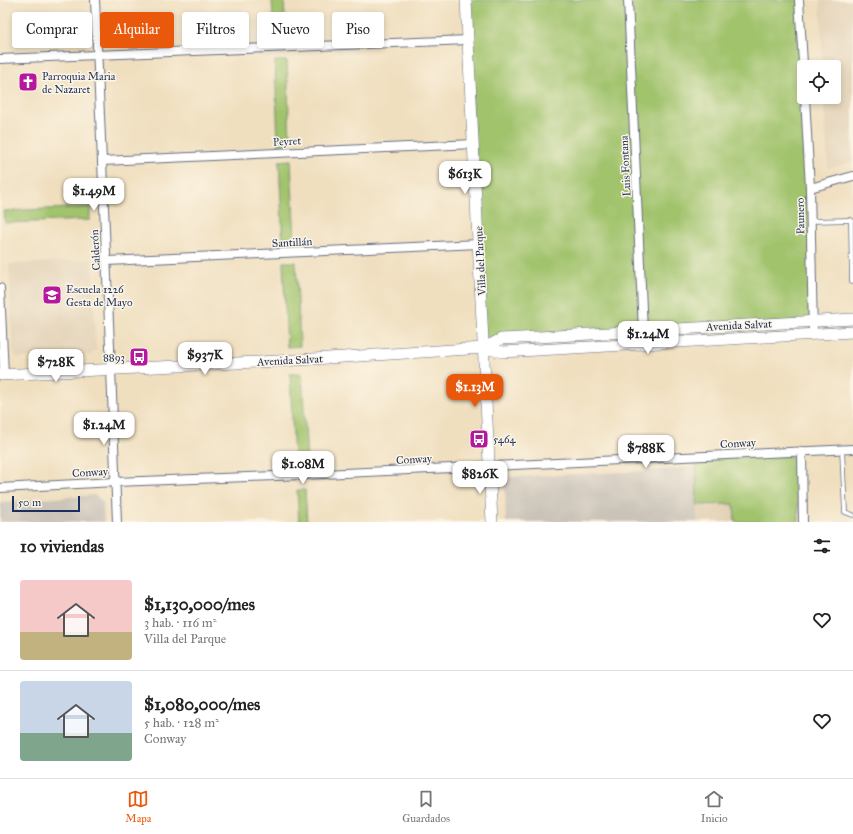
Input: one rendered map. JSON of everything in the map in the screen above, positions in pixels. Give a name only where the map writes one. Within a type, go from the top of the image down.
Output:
[{"type":"street","name":"Calderón","points":[[95,0],[117,522]]},
{"type":"street","name":"Villa del Parque","points":[[466,0],[492,522]]},
{"type":"street","name":"Luis Fontana","points":[[628,0],[643,331]]},
{"type":"street","points":[[799,0],[803,60]]},
{"type":"street","points":[[0,59],[468,40]]},
{"type":"street","name":"Paunero","points":[[805,104],[810,188],[813,334]]},
{"type":"street","name":"Peyret","points":[[102,161],[474,144]]},
{"type":"street","points":[[810,188],[853,176]]},
{"type":"street","name":"Santillán","points":[[107,261],[479,244]]},
{"type":"street","points":[[0,288],[2,375]]},
{"type":"street","name":"Avenida Salvat","points":[[484,348],[501,339],[853,319]]},
{"type":"street","name":"Avenida Salvat","points":[[2,375],[296,360],[484,348],[503,352],[853,332]]},
{"type":"street","name":"Conway","points":[[0,488],[853,449]]},
{"type":"street","points":[[802,451],[803,522]]},
{"type":"lane","points":[[811,221],[851,220],[852,282]]},
{"type":"lane","points":[[643,331],[644,344]]},
{"type":"lane","points":[[842,449],[845,512],[853,515]]},
{"type":"shaded area","points":[[820,0],[853,0],[853,162],[828,168],[824,104],[841,104],[841,60],[823,60]]},
{"type":"shaded area","name":"Escuela 1226 Gesta de Mayo","points":[[92,260],[96,350],[89,355],[18,358],[13,352],[9,264]]},
{"type":"shaded area","points":[[696,467],[697,522],[506,522],[505,485],[508,477],[646,471]]},
{"type":"shaded area","points":[[95,495],[103,502],[104,522],[0,522],[0,502]]},
{"type":"shaded area","points":[[734,504],[735,522],[697,522],[697,505]]},
{"type":"green space","points":[[272,0],[284,0],[285,12],[273,12]]},
{"type":"green space","points":[[466,0],[799,0],[803,60],[797,60],[797,104],[805,104],[812,321],[501,339],[484,348]]},
{"type":"green space","points":[[275,61],[287,61],[290,144],[278,145]]},
{"type":"green space","points":[[291,160],[295,245],[283,246],[279,161]]},
{"type":"green space","points":[[90,207],[90,220],[5,223],[4,211]]},
{"type":"green space","points":[[283,262],[296,262],[300,346],[287,347]]},
{"type":"green space","points":[[290,374],[302,374],[307,461],[294,462]]},
{"type":"green space","points":[[789,456],[794,459],[797,466],[799,522],[735,522],[734,504],[697,505],[696,459]]},
{"type":"green space","points":[[297,490],[305,490],[307,522],[299,522]]},
{"type":"place","name":"Parroquia Maria de Nazaret","points":[[28,82]]},
{"type":"place","name":"Escuela 1226 Gesta de Mayo","points":[[52,295]]},
{"type":"place","name":"8893","points":[[139,357]]},
{"type":"place","name":"5464","points":[[479,439]]}]
